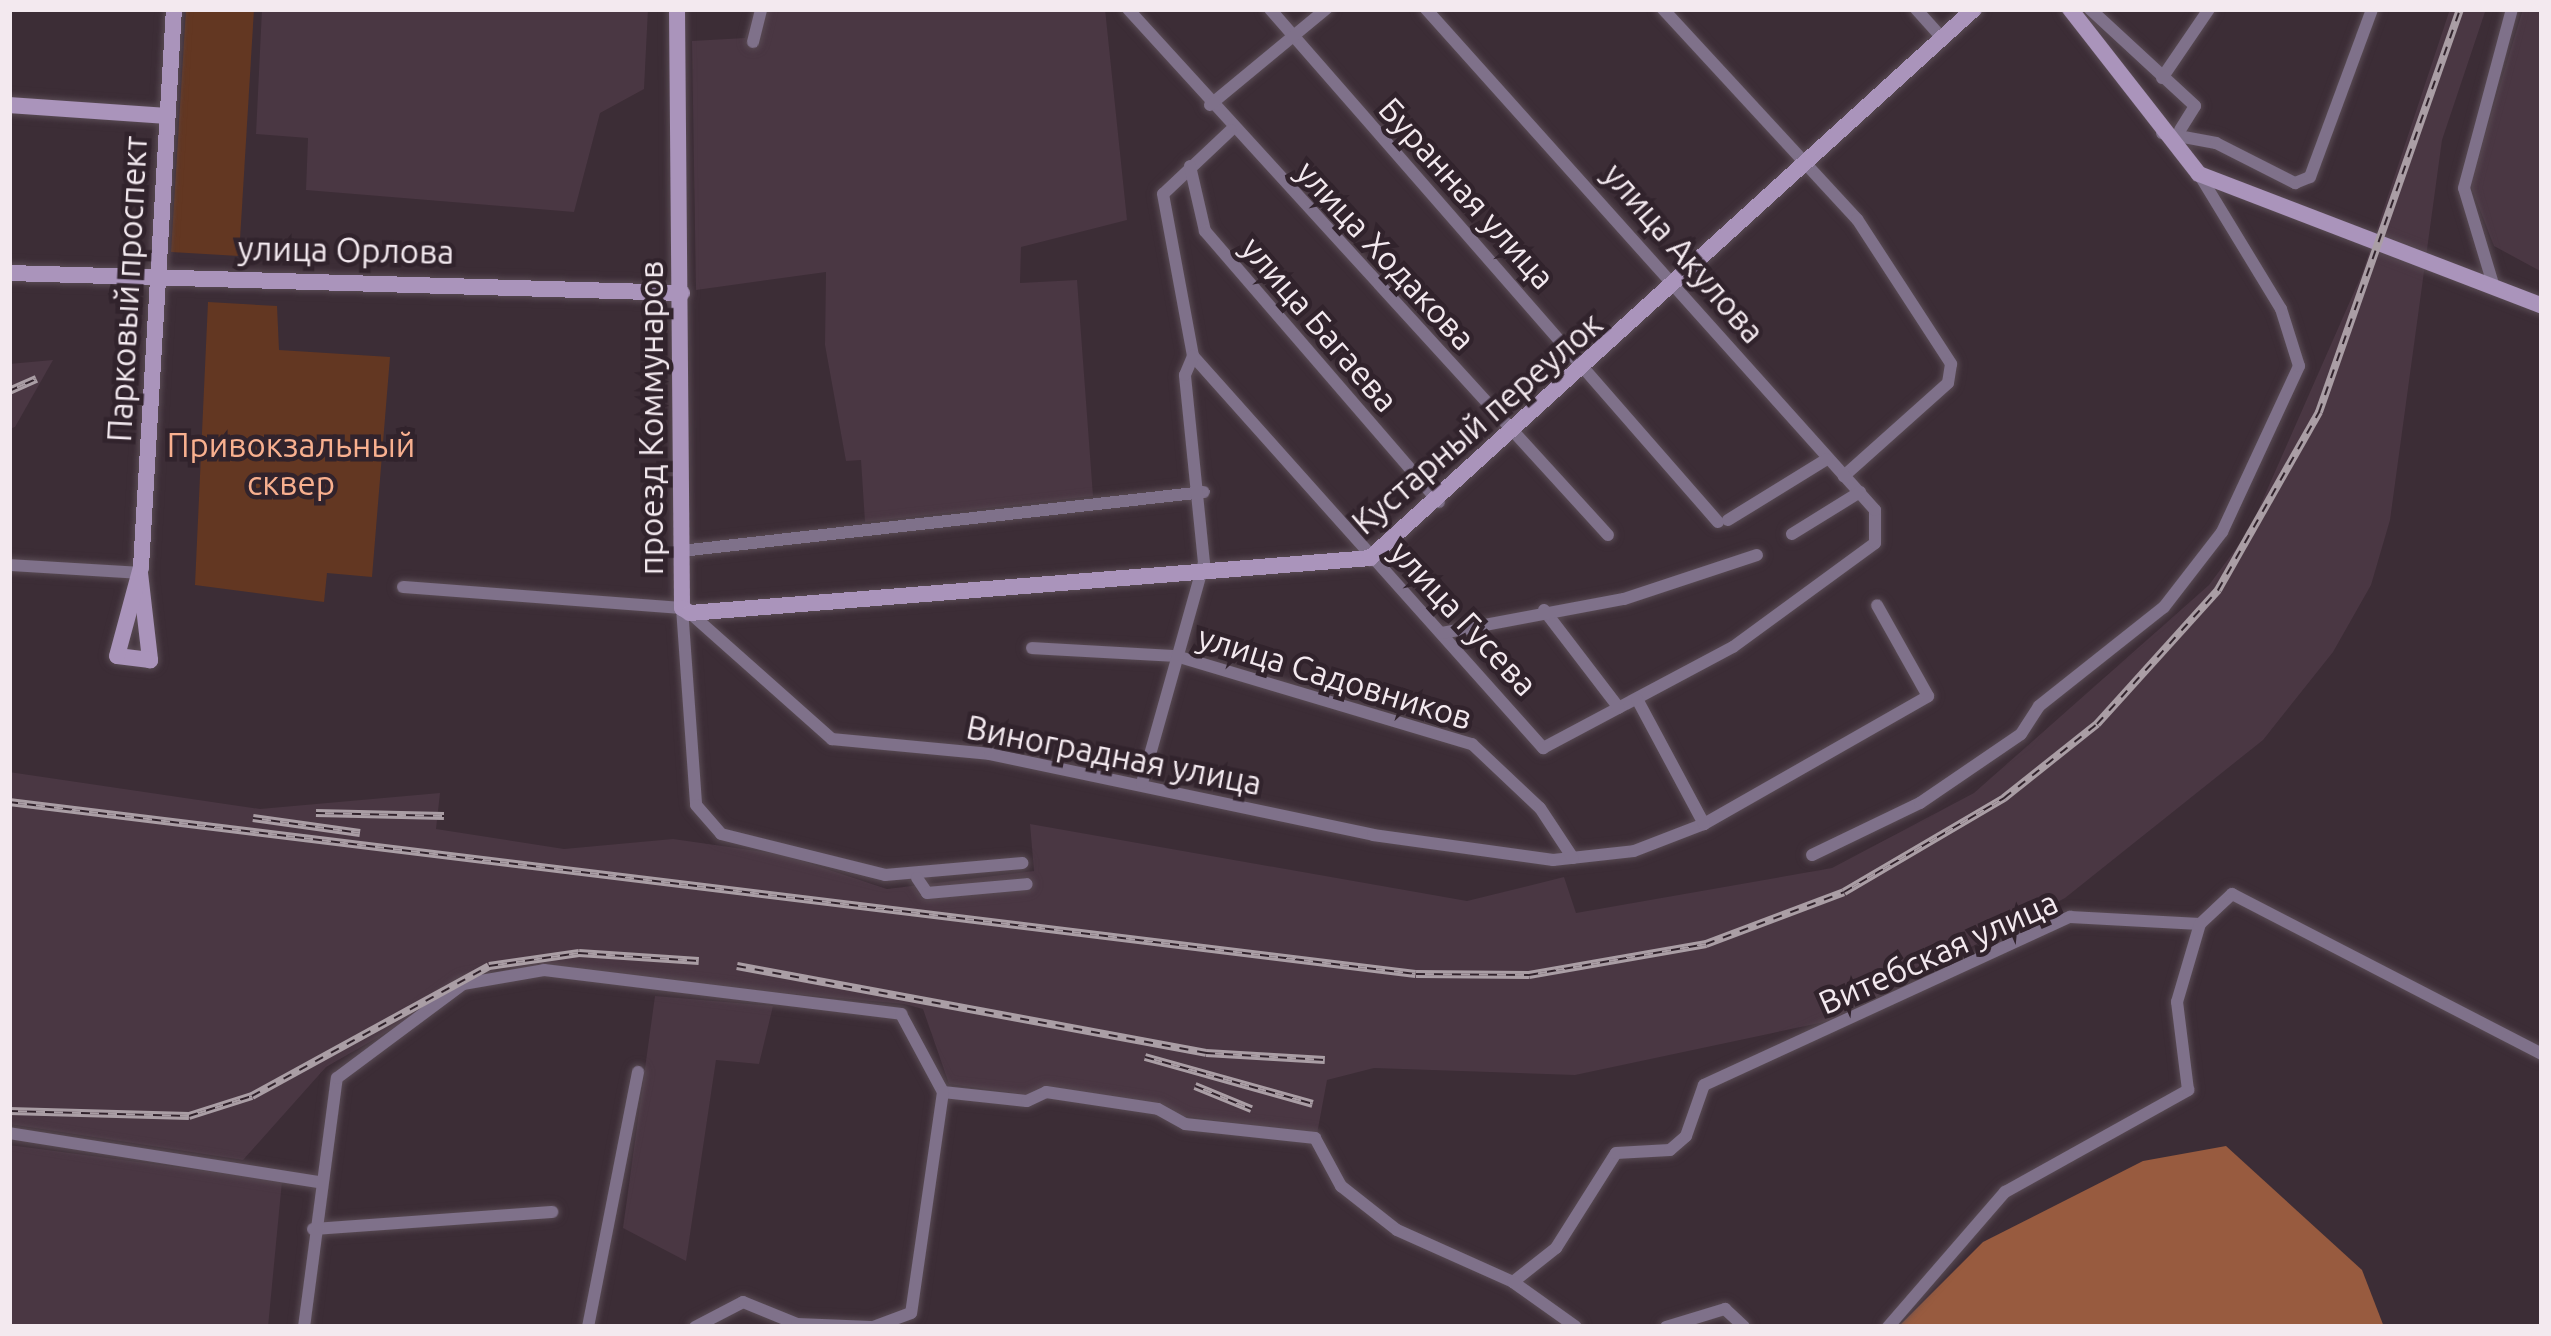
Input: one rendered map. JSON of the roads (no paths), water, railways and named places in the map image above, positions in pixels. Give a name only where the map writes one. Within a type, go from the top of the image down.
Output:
[{"type":"street","name":"Парковый проспект","points":[[140,573],[174,9]]},
{"type":"street","name":"проезд Коммунаров","points":[[677,9],[681,551],[704,824],[917,878]]},
{"type":"street","points":[[753,42],[761,9]]},
{"type":"street","name":"улица Ходакова","points":[[1128,9],[1231,130],[1608,536]]},
{"type":"street","name":"Буранная улица","points":[[1270,9],[1290,39],[1724,521],[1827,459]]},
{"type":"street","points":[[1210,105],[1326,9]]},
{"type":"street","points":[[1663,9],[1857,219],[1951,364],[1948,383],[1844,476]]},
{"type":"street","points":[[1916,9],[1941,38]]},
{"type":"street","name":"Кустарный переулок","points":[[686,610],[1204,563],[1295,569],[1370,558],[1680,285],[1974,9]]},
{"type":"street","points":[[1812,855],[1901,814],[2020,734],[2039,706],[2164,608],[2222,532],[2299,366],[2281,310],[2199,174],[2161,133],[2070,9]]},
{"type":"street","points":[[2090,9],[2195,106],[2180,130]]},
{"type":"street","points":[[2162,78],[2210,9]]},
{"type":"street","points":[[2161,133],[2180,130],[2295,183],[2310,177],[2372,9]]},
{"type":"street","points":[[2493,284],[2464,188],[2512,9]]},
{"type":"street","name":"улица Акулова","points":[[1430,10],[1680,285],[1879,520],[1875,543],[1733,647],[1637,699]]},
{"type":"street","points":[[9,105],[167,116]]},
{"type":"street","points":[[1142,783],[1204,563],[1204,492],[1185,375],[1193,356],[1163,194],[1231,130]]},
{"type":"street","name":"улица Багаева","points":[[1190,166],[1205,231],[1439,502]]},
{"type":"street","points":[[2199,174],[2542,306]]},
{"type":"street","name":"улица Орлова","points":[[9,273],[156,284],[265,274],[682,293]]},
{"type":"street","name":"улица Гусева","points":[[1193,356],[1544,748],[1619,708]]},
{"type":"street","points":[[681,551],[1204,492]]},
{"type":"street","points":[[1792,534],[1860,492]]},
{"type":"street","points":[[1442,633],[1702,580],[1756,555]]},
{"type":"street","points":[[9,565],[140,573]]},
{"type":"street","points":[[403,587],[686,610]]},
{"type":"street","points":[[1573,859],[1704,824],[1928,696],[1877,605]]},
{"type":"street","name":"Виноградная улица","points":[[686,610],[832,739],[1142,783],[1373,835],[1573,859]]},
{"type":"street","points":[[1544,610],[1619,708],[1637,699],[1704,824]]},
{"type":"street","name":"улица Садовников","points":[[1031,648],[1176,656],[1472,744],[1540,808],[1573,859]]},
{"type":"street","points":[[1022,863],[917,878],[927,893],[1027,884]]},
{"type":"street","name":"Витебская улица","points":[[1514,1282],[1556,1248],[1616,1153],[1670,1150],[1719,1076],[2070,917],[2200,924],[2232,895],[2542,1054]]},
{"type":"street","points":[[1888,1327],[2005,1192],[2188,1090],[2177,1002],[2200,924]]},
{"type":"street","points":[[304,1327],[326,1123],[346,1068],[495,971],[620,975],[901,1014],[943,1092],[914,1302],[872,1327],[797,1324],[743,1302],[695,1327]]},
{"type":"street","points":[[588,1327],[638,1072]]},
{"type":"street","points":[[943,1092],[1027,1101],[1046,1092],[1315,1138],[1341,1186],[1397,1230],[1514,1282],[1576,1327]]},
{"type":"street","points":[[9,1133],[320,1182]]},
{"type":"street","points":[[313,1229],[552,1212]]},
{"type":"street","points":[[1666,1327],[1725,1309],[1744,1327]]},
{"type":"railway","points":[[9,802],[1416,974],[1529,975],[1706,944],[1844,892],[2004,798],[2097,724],[2218,590],[2319,412],[2460,9]]},
{"type":"railway","points":[[9,391],[36,379]]},
{"type":"railway","points":[[316,813],[444,816]]},
{"type":"railway","points":[[253,818],[360,833]]},
{"type":"railway","points":[[9,1111],[189,1116],[252,1096],[489,966],[579,953],[699,961]]},
{"type":"railway","points":[[737,966],[1206,1053],[1325,1060]]},
{"type":"railway","points":[[1145,1057],[1313,1104]]},
{"type":"railway","points":[[1195,1086],[1251,1109]]},
{"type":"park label","name":"Привокзальный сквер","points":[[291,464]]}]
